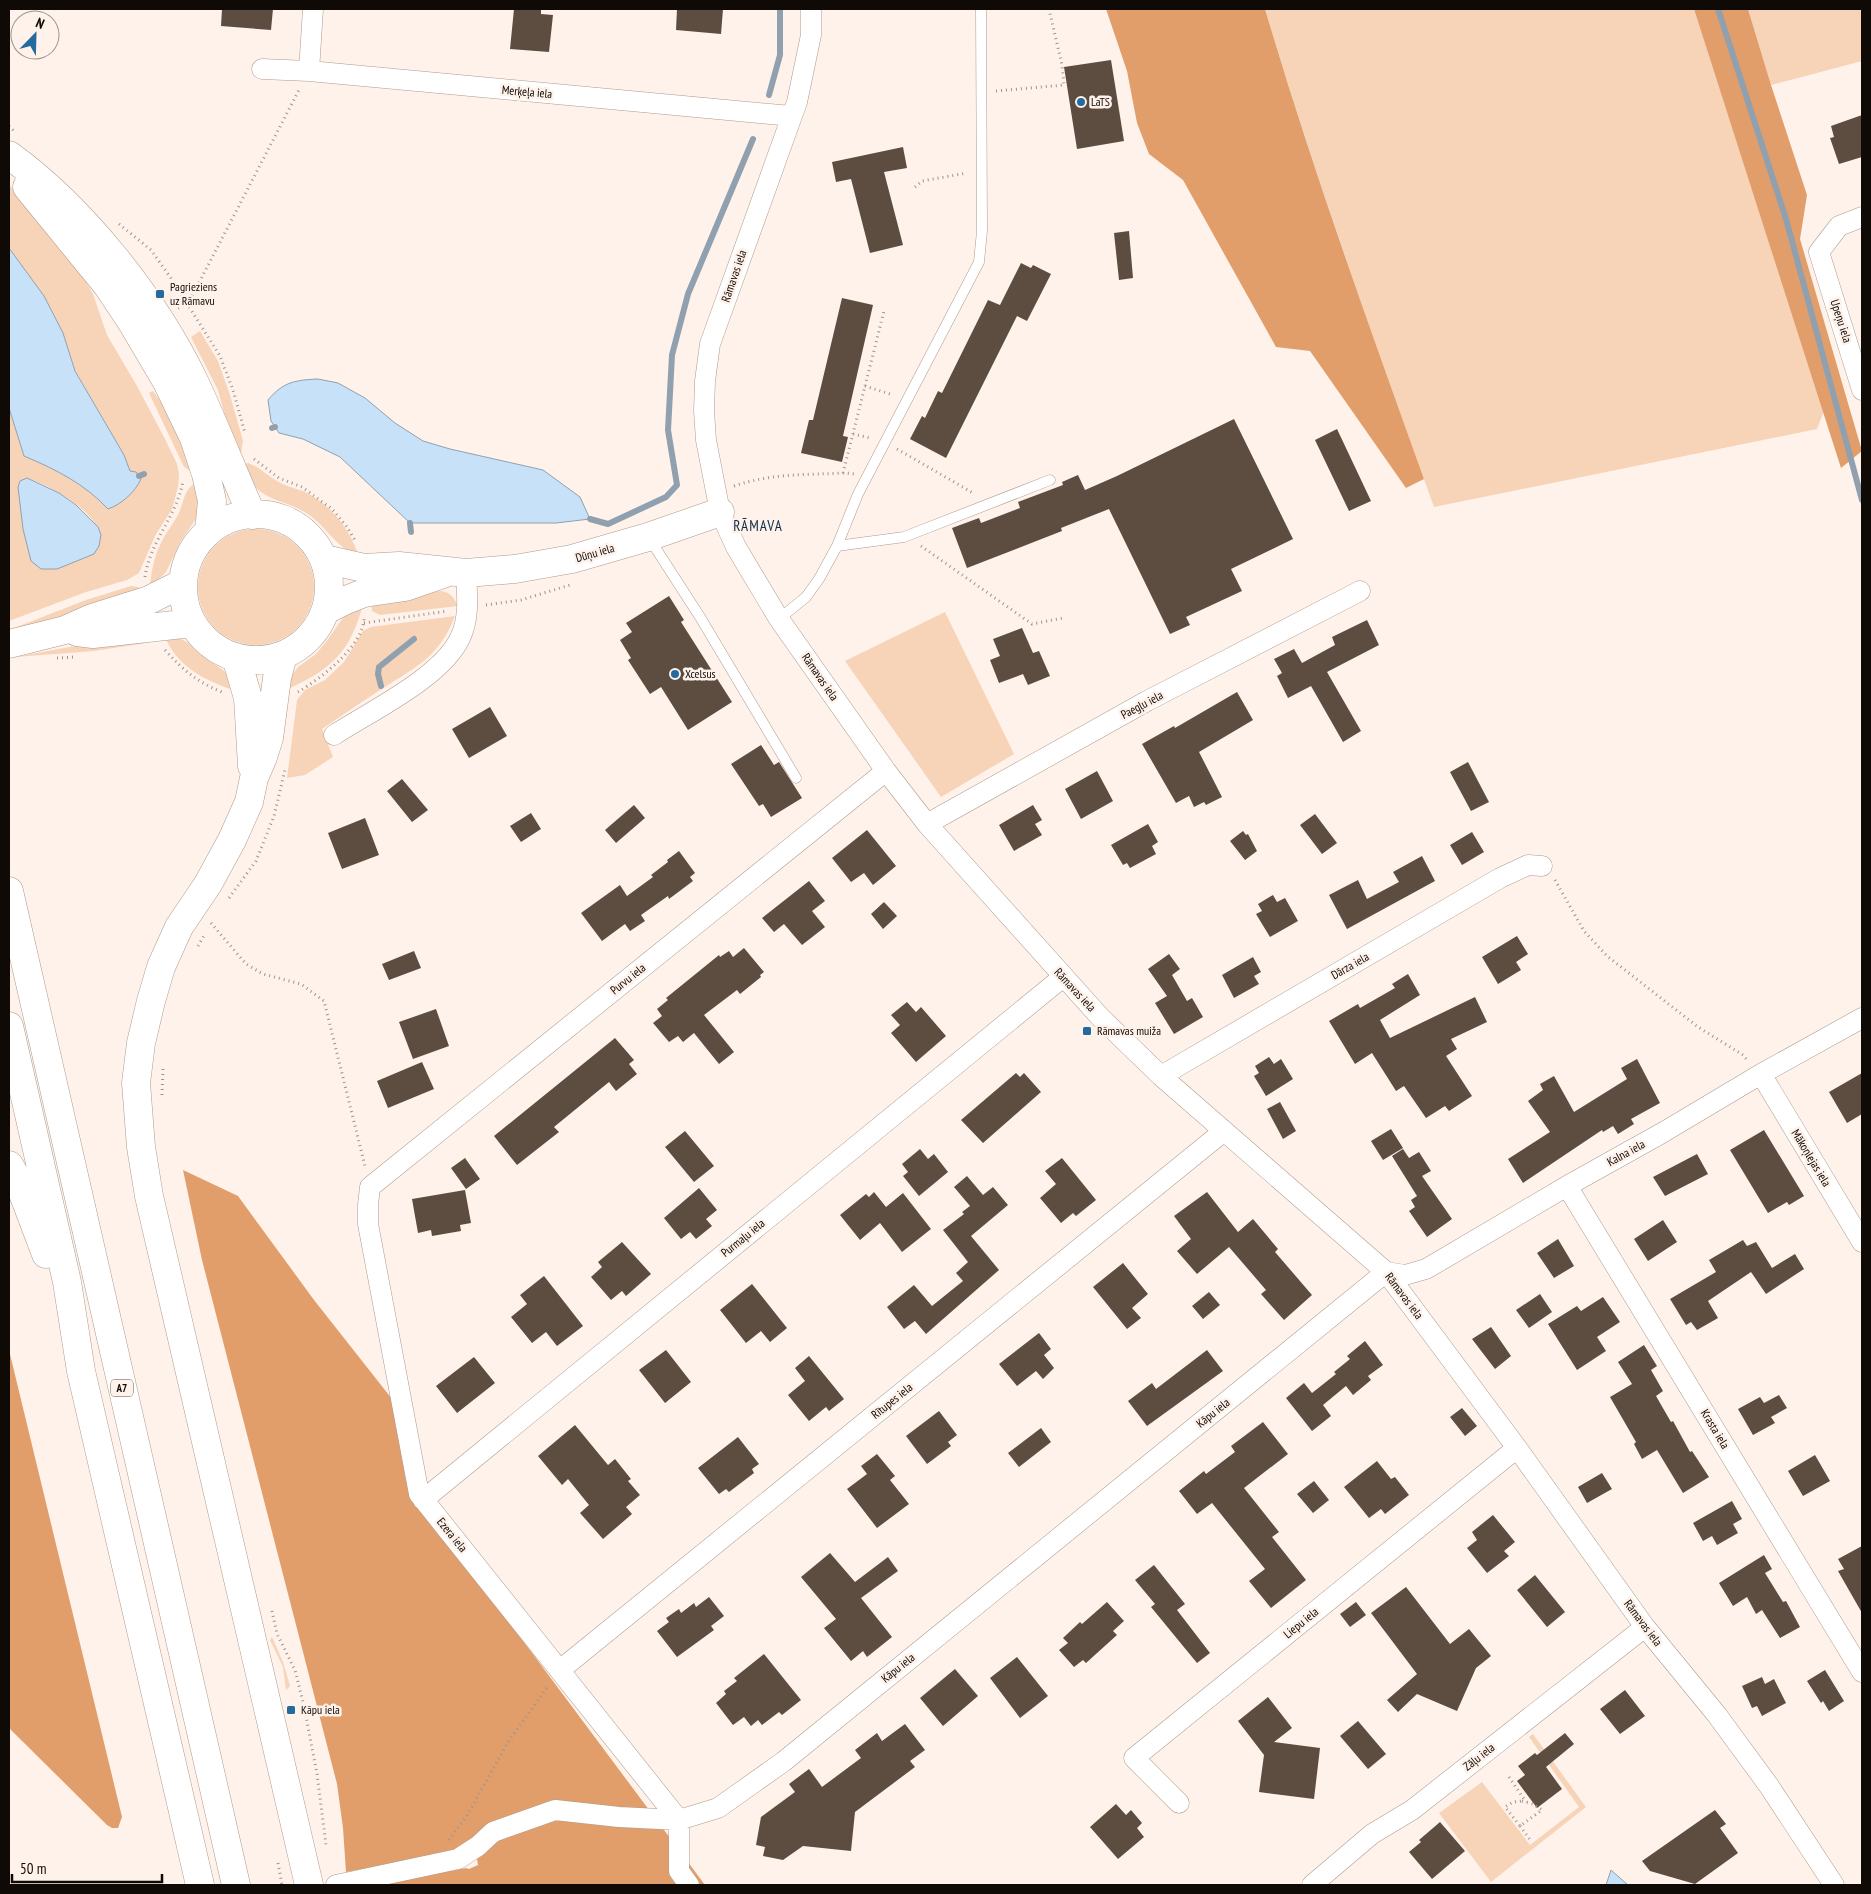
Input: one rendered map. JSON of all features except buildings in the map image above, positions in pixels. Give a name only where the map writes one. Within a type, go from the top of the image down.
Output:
[{"type":"main road","points":[[9,155],[28,169],[86,223],[140,292],[167,332],[192,377],[252,515]]},
{"type":"main road","points":[[9,165],[107,285],[167,382],[194,438],[229,465]]},
{"type":"main road","points":[[209,530],[212,501],[229,465]]},
{"type":"main road","name":"Dūņu iela","points":[[326,610],[346,600],[364,581],[399,566],[457,573],[515,569],[572,560],[648,537],[724,500]]},
{"type":"main road","points":[[252,515],[274,517],[295,526],[312,540],[324,559],[328,576],[326,610],[314,633],[302,645],[283,655],[260,660],[236,657],[210,644],[192,623],[182,599],[181,584],[185,564],[191,552],[209,530],[229,519],[252,515]]},
{"type":"main road","name":"Dūņu iela","points":[[324,559],[364,581]]},
{"type":"main road","points":[[9,644],[65,630],[147,589],[181,584]]},
{"type":"main road","points":[[65,630],[93,634],[192,623]]},
{"type":"main road","points":[[261,698],[283,655]]},
{"type":"main road","points":[[236,657],[261,698],[269,738],[254,778],[249,802],[232,840],[208,884],[179,927],[161,967],[141,1043],[136,1083],[141,1148],[149,1196],[309,1885]]},
{"type":"main road","name":"A7","points":[[9,891],[236,1885]]},
{"type":"main road","points":[[9,1026],[67,1282],[81,1371],[200,1885]]},
{"type":"main road","points":[[9,1166],[18,1180],[45,1253],[67,1282]]},
{"type":"street","points":[[309,71],[313,9]]},
{"type":"street","name":"Rāmavas iela","points":[[811,9],[812,35],[797,102],[710,344],[705,381],[704,411],[712,477],[724,500],[736,547],[779,619],[886,771],[927,824],[1063,976],[1100,1017],[1161,1076],[1386,1272],[1517,1448],[1645,1627],[1722,1723],[1768,1786],[1834,1885]]},
{"type":"street","name":"Merķeļa iela","points":[[262,69],[309,71],[791,116]]},
{"type":"street","name":"Upeņu iela","points":[[1862,217],[1839,226],[1819,252],[1862,390]]},
{"type":"street","points":[[334,735],[422,680],[448,656],[460,638],[466,620],[467,596],[457,573]]},
{"type":"street","name":"Paegļu iela","points":[[927,824],[1147,701],[1360,591]]},
{"type":"street","name":"Purvu iela","points":[[370,1187],[886,771]]},
{"type":"street","name":"Dārza iela","points":[[1161,1076],[1500,878],[1528,865],[1542,866]]},
{"type":"street","name":"Purmaļu iela","points":[[424,1500],[1063,976]]},
{"type":"street","name":"Kalna iela","points":[[1386,1272],[1405,1275],[1426,1269],[1761,1074],[1862,1018]]},
{"type":"street","name":"Mākoņlejas iela","points":[[1761,1074],[1862,1242]]},
{"type":"street","name":"Rītupes iela","points":[[560,1670],[1224,1131]]},
{"type":"street","name":"Krasta iela","points":[[1567,1186],[1862,1672]]},
{"type":"street","name":"Ezera iela","points":[[370,1187],[368,1224],[419,1494],[679,1820]]},
{"type":"street","name":"Kāpu iela","points":[[336,1885],[458,1859],[478,1846],[493,1832],[555,1810],[619,1817],[679,1820],[718,1808],[783,1762],[1386,1272]]},
{"type":"street","name":"Liepu iela","points":[[1179,1803],[1134,1758],[1517,1448]]},
{"type":"street","name":"Zāļu iela","points":[[1312,1885],[1372,1834],[1412,1810],[1645,1627]]},
{"type":"street","points":[[679,1820],[679,1871],[689,1885]]},
{"type":"lane","points":[[779,619],[806,597],[819,579],[837,546],[858,494],[979,262],[982,231],[981,9]]},
{"type":"lane","points":[[837,546],[904,537],[989,502],[1050,480]]},
{"type":"lane","points":[[648,537],[703,615],[796,778]]},
{"type":"path","points":[[981,93],[1064,85],[1062,65],[1049,9]]},
{"type":"path","points":[[188,304],[309,71]]},
{"type":"path","points":[[915,187],[922,181],[981,170]]},
{"type":"path","points":[[843,473],[884,311]]},
{"type":"path","points":[[865,386],[908,399]]},
{"type":"path","points":[[885,442],[989,502]]},
{"type":"path","points":[[147,589],[147,565],[152,550],[175,508],[183,480],[229,465],[279,478],[302,487],[332,509],[347,527],[358,545],[364,581],[364,623],[344,656],[316,681],[291,697],[261,698],[228,695],[205,685],[191,676],[160,644],[155,626]]},
{"type":"path","points":[[724,500],[756,478],[786,474],[843,473],[858,475],[866,479]]},
{"type":"path","points":[[919,544],[1032,624],[1063,618]]},
{"type":"path","points":[[228,900],[256,861],[274,816],[286,766]]},
{"type":"path","points":[[1542,866],[1551,872],[1584,931],[1607,956],[1698,1027],[1743,1055],[1761,1074]]},
{"type":"path","points":[[198,947],[217,915]]},
{"type":"path","points":[[211,923],[246,964],[263,974],[301,984],[324,1001],[370,1187]]},
{"type":"path","points":[[162,1098],[164,1063]]},
{"type":"path","points":[[271,1607],[277,1634],[295,1670],[317,1774],[327,1851]]},
{"type":"path","points":[[431,1865],[468,1814],[508,1742],[560,1670]]},
{"type":"path","points":[[302,1741],[310,1739]]},
{"type":"path","points":[[1509,1777],[1526,1802]]},
{"type":"path","points":[[1520,1826],[1544,1809],[1526,1802],[1513,1802],[1505,1807],[1531,1841]]},
{"type":"shaded area","points":[[1106,9],[1265,9],[1321,186],[1424,479],[1406,488],[1310,351],[1276,347],[1183,180],[1149,154],[1137,123],[1127,71]]},
{"type":"shaded area","points":[[1265,9],[1694,9],[1824,411],[1817,429],[1434,507],[1325,197]]},
{"type":"shaded area","points":[[1694,9],[1748,9],[1807,195],[1800,239],[1862,451],[1841,468]]},
{"type":"shaded area","points":[[1748,9],[1862,9],[1862,61],[1771,85]]},
{"type":"shaded area","points":[[9,185],[47,227],[77,267],[93,294],[107,335],[165,439],[177,464],[179,474],[178,487],[172,509],[155,536],[139,573],[127,580],[86,592],[9,621],[9,408],[24,456],[69,478],[90,492],[108,509],[130,471],[124,455],[75,370],[63,333],[44,296],[9,248]],"holes":[[[27,478],[59,493],[80,508],[89,516],[101,535],[20,497],[18,487]]]},
{"type":"shaded area","points":[[200,331],[218,361],[230,395],[243,441],[241,453],[236,457],[218,390],[191,337]]},
{"type":"shaded area","points":[[153,391],[185,436],[194,473],[184,467],[149,393]]},
{"type":"shaded area","points":[[248,463],[280,483],[313,496],[331,510],[345,527],[359,557],[339,544],[312,517],[301,510],[264,494],[256,488],[242,465]]},
{"type":"shaded area","points":[[202,480],[197,517],[181,541],[166,572],[150,588],[153,565],[161,543],[179,513],[188,489]]},
{"type":"shaded area","points":[[256,529],[278,533],[297,546],[310,565],[314,587],[310,609],[297,628],[278,641],[256,645],[234,641],[215,628],[202,609],[198,587],[202,565],[215,546],[234,533]]},
{"type":"shaded area","points":[[131,586],[138,587],[142,593],[9,632],[9,630],[86,600]]},
{"type":"shaded area","points":[[442,591],[452,596],[458,606],[380,615],[372,611],[371,600]]},
{"type":"shaded area","points":[[363,604],[352,634],[338,657],[317,674],[288,689],[287,682],[298,667],[316,654],[345,615]]},
{"type":"shaded area","points":[[945,612],[1014,754],[941,797],[845,661]]},
{"type":"shaded area","points":[[455,616],[441,643],[423,662],[322,729],[333,757],[305,775],[287,778],[297,700],[305,690],[325,680],[344,662],[363,631],[371,627]]},
{"type":"shaded area","points":[[164,634],[176,636],[188,643],[223,670],[239,692],[194,672],[176,656]]},
{"type":"shaded area","points":[[124,637],[152,638],[146,643],[94,651],[15,657]]},
{"type":"shaded area","points":[[183,1170],[238,1196],[314,1300],[392,1399],[415,1496],[705,1885],[374,1885],[469,1869],[478,1865],[475,1848],[462,1852],[346,1872],[337,1784],[202,1260]]},
{"type":"shaded area","points":[[9,1350],[122,1817],[118,1828],[112,1828],[107,1825],[9,1728]]},
{"type":"shaded area","points":[[272,1637],[283,1662],[290,1686],[286,1690],[283,1667],[270,1640]]},
{"type":"shaded area","points":[[1533,1734],[1586,1807],[1491,1882],[1439,1813],[1482,1782],[1530,1845],[1579,1807],[1529,1737]]},
{"type":"water","points":[[9,248],[44,296],[63,333],[75,371],[124,455],[130,471],[136,472],[141,479],[127,497],[108,509],[90,492],[69,478],[24,456],[9,408]]},
{"type":"water","points":[[318,379],[338,383],[365,398],[395,423],[423,441],[543,470],[580,497],[590,519],[556,523],[410,523],[340,457],[303,439],[279,433],[271,421],[268,400],[279,389],[290,383]]},
{"type":"water","points":[[27,478],[59,493],[76,505],[98,527],[101,535],[99,546],[94,554],[57,569],[41,569],[31,561],[23,529],[18,487],[20,481]]},
{"type":"water","points":[[1611,1870],[1628,1885],[1606,1885]]},
{"type":"waterway","points":[[769,95],[780,55],[780,9]]},
{"type":"waterway","points":[[1718,9],[1786,219],[1862,500]]},
{"type":"waterway","points":[[590,519],[608,524],[666,497],[677,485],[668,430],[672,355],[688,294],[753,139]]},
{"type":"waterway","points":[[139,476],[144,474]]},
{"type":"waterway","points":[[410,523],[411,532]]},
{"type":"waterway","points":[[381,686],[378,674],[379,667],[414,639]]},
{"type":"place","name":"LaTS","points":[[1081,102]]},
{"type":"place","name":"Pagrieziens uz Rāmavu","points":[[160,294]]},
{"type":"place","name":"Xcelsus","points":[[675,674]]},
{"type":"place","name":"Rāmavas muiža","points":[[1087,1031]]},
{"type":"place","name":"Kāpu iela","points":[[291,1710]]},
{"type":"district","name":"RĀMAVA","points":[[758,526]]}]
